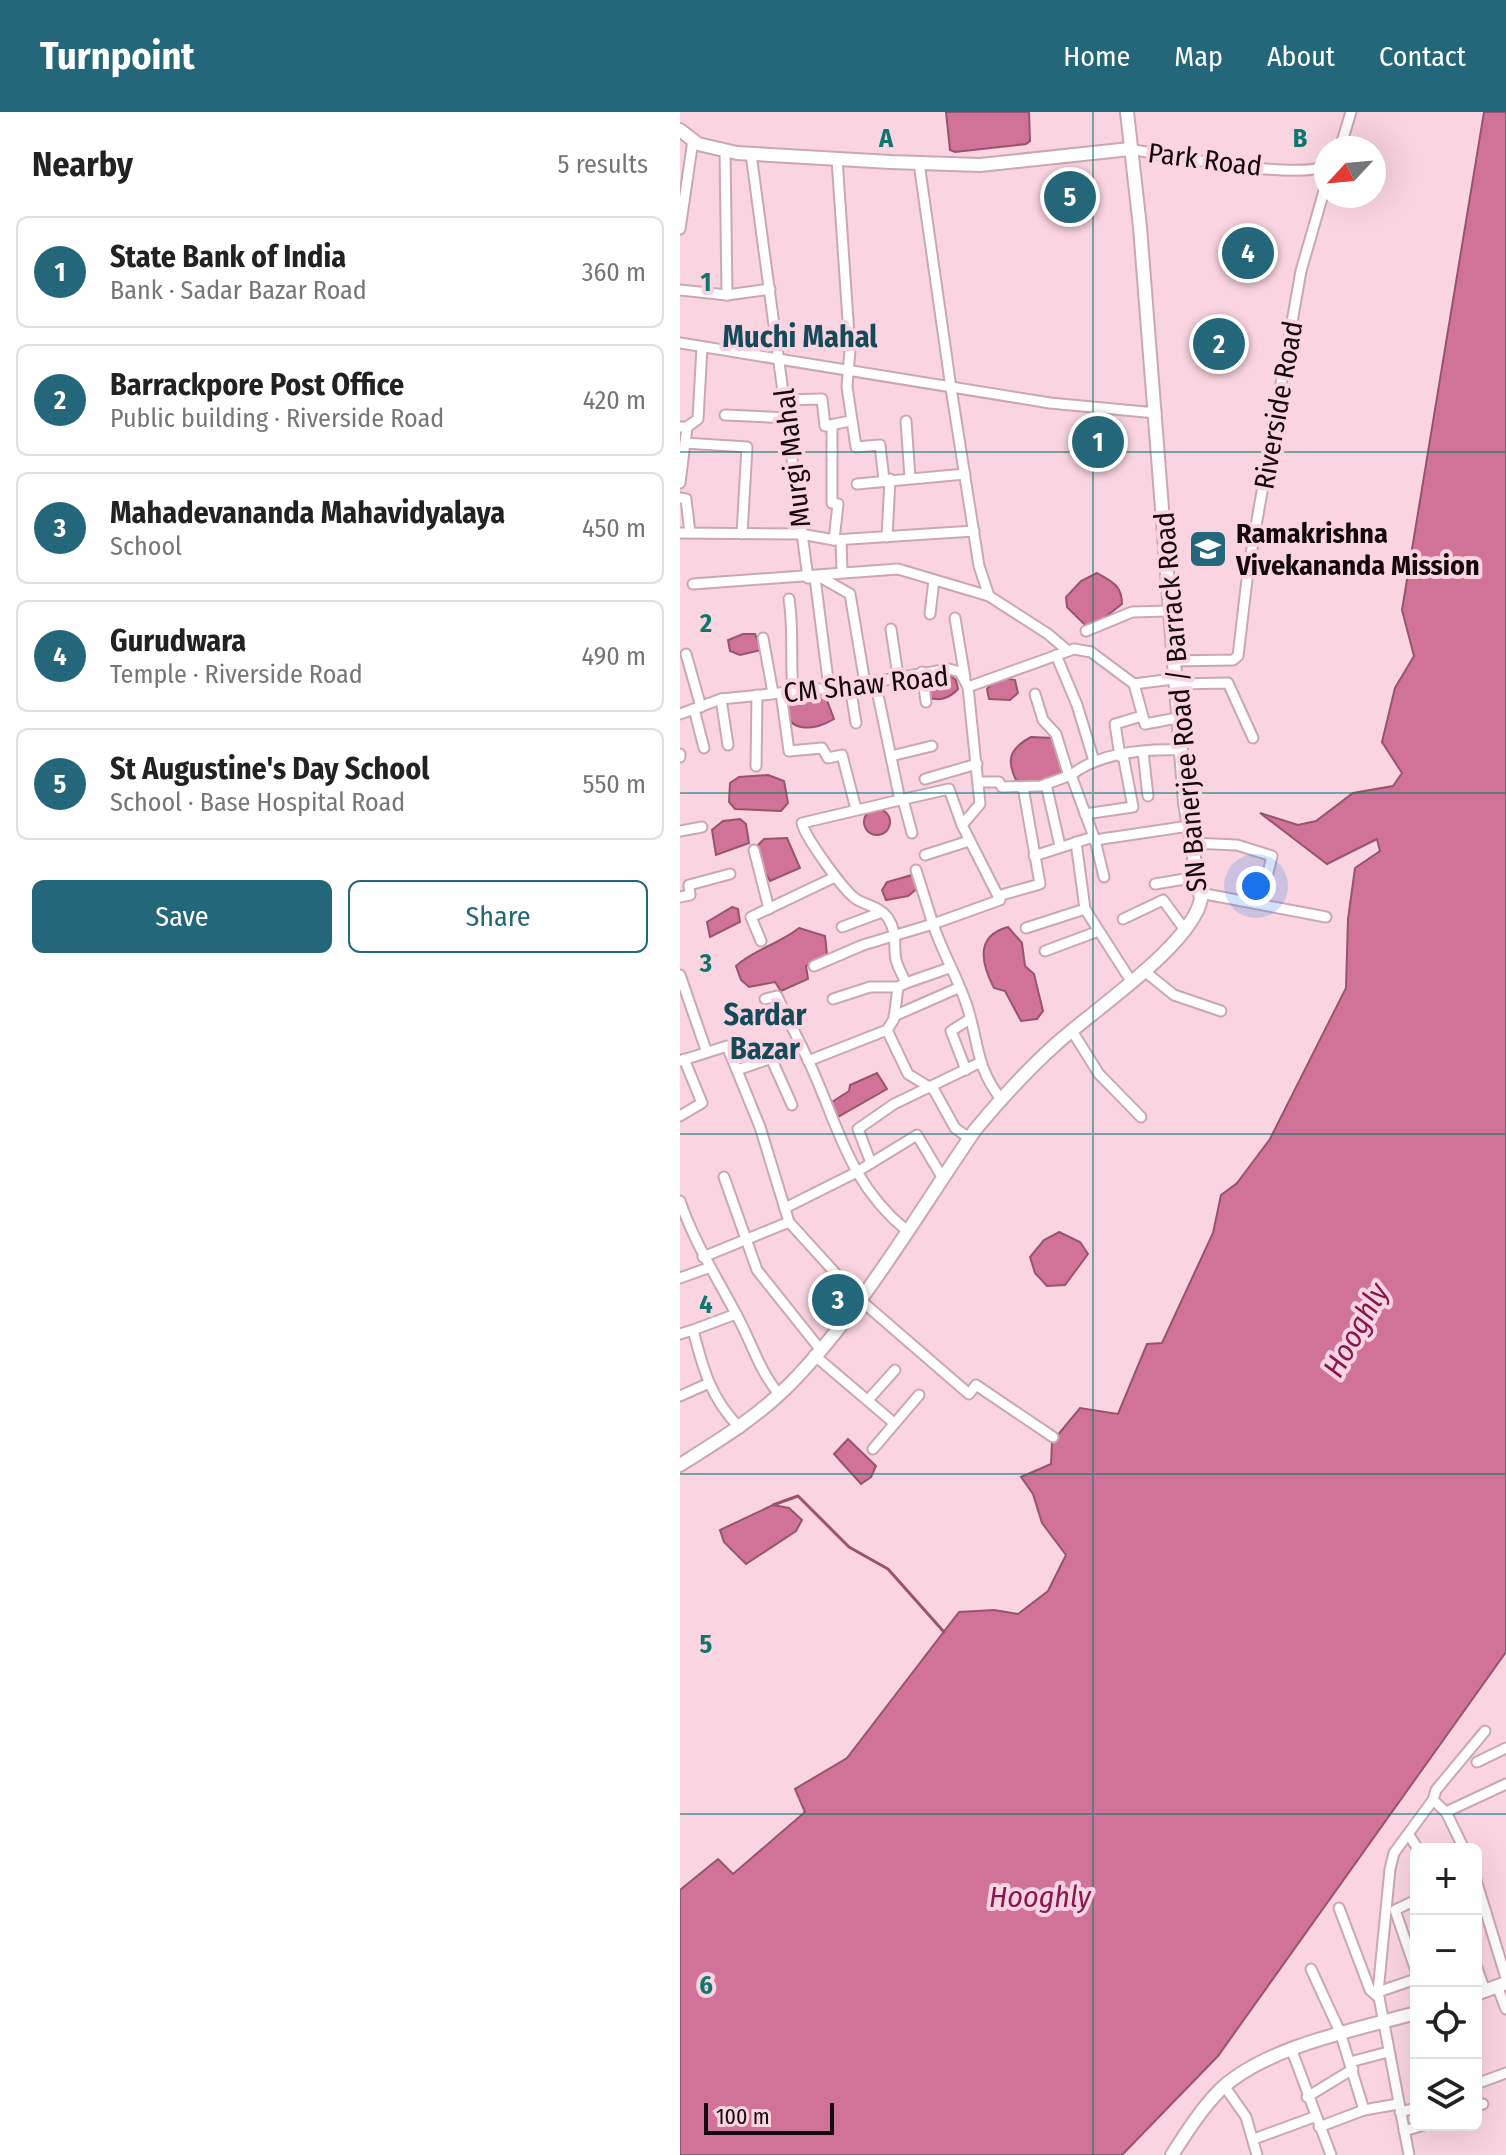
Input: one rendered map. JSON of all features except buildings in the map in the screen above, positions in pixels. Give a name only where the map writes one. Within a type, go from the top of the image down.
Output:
[{"type":"street","name":"SN Banerjee Road / Barrack Road","points":[[680,1465],[740,1428],[779,1394],[817,1352],[858,1298],[969,1138],[1001,1099],[1072,1031],[1143,970],[1198,914],[1200,893],[1191,843],[1177,718],[1156,413],[1127,112]]},
{"type":"street","points":[[1344,136],[1351,112]]},
{"type":"street","points":[[680,130],[693,140],[751,154],[919,163],[980,165],[1130,149]]},
{"type":"street","points":[[680,229],[693,140]]},
{"type":"street","name":"Park Road","points":[[1130,149],[1221,163],[1314,170]]},
{"type":"street","points":[[725,150],[727,295]]},
{"type":"street","name":"Murgi Mahal","points":[[751,154],[801,534],[829,688]]},
{"type":"street","points":[[837,159],[850,421],[856,447],[880,445],[887,479],[887,537]]},
{"type":"street","points":[[919,163],[974,531],[989,596]]},
{"type":"street","points":[[1311,171],[1314,174]]},
{"type":"street","name":"Riverside Road","points":[[1172,661],[1233,660],[1238,656],[1248,571],[1301,271],[1319,208]]},
{"type":"street","points":[[680,290],[727,295],[770,289]]},
{"type":"street","points":[[680,343],[1050,403],[1156,413]]},
{"type":"street","points":[[680,483],[685,443],[683,427],[698,419],[702,347]]},
{"type":"street","points":[[785,400],[822,399],[825,426],[850,421]]},
{"type":"street","points":[[725,415],[788,418]]},
{"type":"street","points":[[906,421],[910,478]]},
{"type":"street","points":[[832,425],[832,503],[838,504],[837,540],[842,571]]},
{"type":"street","points":[[685,443],[747,447],[742,534]]},
{"type":"street","points":[[857,484],[965,474]]},
{"type":"street","points":[[680,498],[686,499],[685,533],[801,534],[837,540],[974,531]]},
{"type":"street","points":[[693,584],[898,569],[989,596],[1048,634],[1068,651],[1091,652],[1134,684],[1145,724],[1177,718]]},
{"type":"street","points":[[811,576],[822,578],[850,594],[870,682],[912,833]]},
{"type":"street","points":[[930,614],[934,580]]},
{"type":"street","points":[[789,599],[793,691]]},
{"type":"street","points":[[1086,631],[1132,612],[1168,611]]},
{"type":"street","points":[[955,618],[980,782],[980,804],[962,825]]},
{"type":"street","points":[[891,629],[898,676]]},
{"type":"street","points":[[763,638],[789,751],[822,748],[828,758],[842,755],[856,809]]},
{"type":"street","name":"CM Shaw Road","points":[[680,714],[721,699],[850,686],[922,672],[960,672],[967,684],[1068,651]]},
{"type":"street","points":[[686,654],[704,748]]},
{"type":"street","points":[[1056,655],[1077,705],[1094,761]]},
{"type":"street","points":[[922,672],[926,702]]},
{"type":"street","points":[[1134,684],[1174,681],[1228,683],[1253,738]]},
{"type":"street","points":[[850,686],[856,723]]},
{"type":"street","points":[[1035,694],[1043,720],[1056,734],[1094,838],[1104,877]]},
{"type":"street","points":[[756,766],[757,695]]},
{"type":"street","points":[[721,699],[728,745]]},
{"type":"street","points":[[1085,814],[1133,807],[1114,724],[1142,716]]},
{"type":"street","points":[[891,756],[932,746]]},
{"type":"street","points":[[980,782],[999,782],[1002,787],[1046,784],[1094,761],[1143,752],[1180,750]]},
{"type":"street","points":[[1143,752],[1148,796]]},
{"type":"street","points":[[925,779],[977,764]]},
{"type":"street","points":[[1046,784],[1060,846]]},
{"type":"street","points":[[998,896],[1040,884],[1023,787]]},
{"type":"street","points":[[808,1061],[887,1030],[902,985],[896,959],[897,937],[882,912],[858,900],[835,877],[827,860],[805,838],[802,823],[949,789],[969,841],[981,857],[1000,900],[897,937],[863,945],[814,966]]},
{"type":"street","points":[[1034,856],[1094,838],[1189,826]]},
{"type":"street","points":[[680,831],[702,827]]},
{"type":"street","points":[[925,855],[969,841]]},
{"type":"street","points":[[1076,842],[1085,909],[1096,932],[1115,952],[1131,981]]},
{"type":"street","points":[[1191,843],[1237,845],[1272,856],[1261,902]]},
{"type":"street","points":[[754,850],[769,909]]},
{"type":"street","points":[[916,870],[933,924],[970,1019],[979,1063],[1001,1099]]},
{"type":"street","points":[[680,897],[690,895],[689,885],[730,874]]},
{"type":"street","points":[[761,941],[751,918],[835,877]]},
{"type":"street","points":[[1155,884],[1197,877]]},
{"type":"street","points":[[1200,893],[1261,902],[1326,917]]},
{"type":"street","points":[[1123,919],[1163,900],[1185,930]]},
{"type":"street","points":[[1026,928],[1085,909]]},
{"type":"street","points":[[842,927],[882,912]]},
{"type":"street","points":[[1045,951],[1096,932]]},
{"type":"street","points":[[833,999],[870,987],[902,985],[949,968]]},
{"type":"street","points":[[1143,970],[1174,995],[1221,1011]]},
{"type":"street","points":[[680,975],[706,1050]]},
{"type":"street","points":[[894,1016],[958,988]]},
{"type":"street","points":[[765,999],[777,996],[855,1173],[885,1213],[906,1230]]},
{"type":"street","points":[[966,1070],[951,1031],[970,1019]]},
{"type":"street","points":[[887,1030],[908,1074],[929,1087],[955,1128],[969,1138]]},
{"type":"street","points":[[1072,1031],[1099,1074],[1141,1117]]},
{"type":"street","points":[[680,1116],[702,1103],[682,1060],[706,1050],[727,1046],[760,1127],[789,1222],[858,1298],[969,1394],[976,1385],[1053,1437]]},
{"type":"street","points":[[737,1070],[801,1048]]},
{"type":"street","points":[[771,1058],[792,1105]]},
{"type":"street","points":[[871,1163],[858,1129],[890,1106],[979,1063]]},
{"type":"street","points":[[785,1208],[855,1173],[917,1135],[942,1177]]},
{"type":"street","points":[[724,1177],[757,1270],[767,1285],[817,1352],[894,1423]]},
{"type":"street","points":[[680,1201],[685,1231],[736,1314],[765,1376],[779,1394]]},
{"type":"street","points":[[703,1257],[789,1222]]},
{"type":"street","points":[[680,1278],[708,1268]]},
{"type":"street","points":[[680,1334],[736,1314]]},
{"type":"street","points":[[693,1330],[707,1384],[723,1411],[740,1428]]},
{"type":"street","points":[[868,1400],[895,1370]]},
{"type":"street","points":[[680,1396],[707,1384]]},
{"type":"street","points":[[873,1449],[919,1395]]},
{"type":"street","points":[[1409,2155],[1379,1995],[1390,1869],[1394,1853],[1433,1800],[1436,1790],[1485,1731]]},
{"type":"street","points":[[1477,1762],[1506,1748]]},
{"type":"street","points":[[1446,1812],[1506,1784]]},
{"type":"street","points":[[1433,1800],[1446,1812],[1461,1843]]},
{"type":"street","points":[[1409,1835],[1414,1843]]},
{"type":"street","points":[[1410,1903],[1395,1910],[1410,1954]]},
{"type":"street","points":[[1339,1908],[1370,1990],[1379,1995]]},
{"type":"street","points":[[1482,1915],[1494,1986],[1506,2009]]},
{"type":"street","points":[[1311,1969],[1340,2032],[1364,2110]]},
{"type":"street","points":[[1379,1995],[1410,1982]]},
{"type":"street","points":[[1172,2155],[1225,2087],[1259,2065],[1340,2032],[1410,2015]]},
{"type":"street","points":[[1292,2051],[1316,2122],[1331,2155]]},
{"type":"street","points":[[1307,2097],[1352,2066],[1388,2052]]},
{"type":"street","points":[[1482,2082],[1506,2073]]},
{"type":"street","points":[[1225,2087],[1246,2117],[1257,2155]]},
{"type":"street","points":[[1254,2139],[1364,2110],[1410,2108]]},
{"type":"street","points":[[1404,2131],[1410,2129]]},
{"type":"water","points":[[946,112],[1029,112],[1030,141],[955,152],[950,150]]},
{"type":"water","name":"Hooghly","points":[[1484,112],[1506,112],[1506,1652],[1218,2056],[1122,2155],[680,2155],[680,1890],[718,1859],[733,1874],[805,1812],[795,1789],[847,1758],[959,1612],[994,1610],[1018,1614],[1048,1591],[1066,1555],[1042,1523],[1033,1494],[1021,1477],[1051,1464],[1052,1442],[1080,1408],[1118,1414],[1147,1344],[1162,1343],[1213,1233],[1221,1195],[1237,1183],[1270,1139],[1346,988],[1348,919],[1355,868],[1380,851],[1377,839],[1327,864],[1260,813],[1298,825],[1316,821],[1353,793],[1393,786],[1402,773],[1382,742],[1395,688],[1414,656],[1402,610]]},
{"type":"water","points":[[1097,573],[1118,588],[1122,604],[1096,624],[1086,626],[1067,607],[1066,597],[1081,581]]},
{"type":"water","points":[[743,634],[755,634],[761,650],[740,655],[730,651],[728,640]]},
{"type":"water","points":[[947,673],[956,680],[958,689],[944,698],[928,697],[924,679]]},
{"type":"water","points":[[1004,678],[1015,680],[1018,693],[1010,700],[989,699],[987,689],[993,682]]},
{"type":"water","points":[[825,695],[834,719],[810,727],[790,721],[787,704],[794,697]]},
{"type":"water","points":[[1031,737],[1054,738],[1064,766],[1059,777],[1019,786],[1012,770],[1011,757],[1017,747]]},
{"type":"water","points":[[768,775],[784,781],[788,803],[781,811],[735,809],[729,802],[730,783],[739,777]]},
{"type":"water","points":[[877,809],[886,813],[890,822],[886,831],[877,835],[868,831],[864,822],[868,813]]},
{"type":"water","points":[[740,819],[746,824],[749,843],[716,855],[712,830],[723,821]]},
{"type":"water","points":[[787,838],[800,868],[770,881],[760,863],[757,846],[764,839]]},
{"type":"water","points":[[912,875],[919,887],[908,896],[886,900],[882,890],[887,882]]},
{"type":"water","points":[[732,907],[738,909],[740,922],[710,937],[707,922]]},
{"type":"water","points":[[1008,927],[1022,943],[1025,966],[1034,974],[1043,1011],[1037,1019],[1021,1021],[1005,991],[994,988],[986,969],[986,944],[997,931]]},
{"type":"water","points":[[799,928],[825,936],[827,955],[806,966],[808,979],[781,991],[775,982],[749,987],[741,980],[736,966]]},
{"type":"water","points":[[877,1073],[887,1089],[836,1118],[829,1104],[849,1091],[850,1085]]},
{"type":"water","points":[[1059,1232],[1080,1242],[1088,1254],[1065,1285],[1047,1286],[1035,1273],[1030,1257],[1044,1240]]},
{"type":"water","points":[[848,1439],[876,1466],[871,1477],[861,1484],[834,1454]]},
{"type":"water","points":[[773,1505],[789,1508],[802,1520],[796,1531],[746,1564],[724,1542],[720,1530]]},
{"type":"waterway","points":[[773,1505],[798,1496],[849,1547],[888,1569],[944,1632]]},
{"type":"place","name":"St Augustine's Day School","points":[[1070,197]]},
{"type":"place","name":"Gurudwara","points":[[1248,253]]},
{"type":"place","name":"Barrackpore Post Office","points":[[1219,344]]},
{"type":"place","name":"State Bank of India","points":[[1098,442]]},
{"type":"place","name":"Ramakrishna Vivekananda Mission","points":[[1208,549]]},
{"type":"place","name":"Mahadevananda Mahavidyalaya","points":[[838,1300]]},
{"type":"district","name":"Muchi Mahal","points":[[800,337]]},
{"type":"district","name":"Sardar Bazar","points":[[765,1032]]}]
